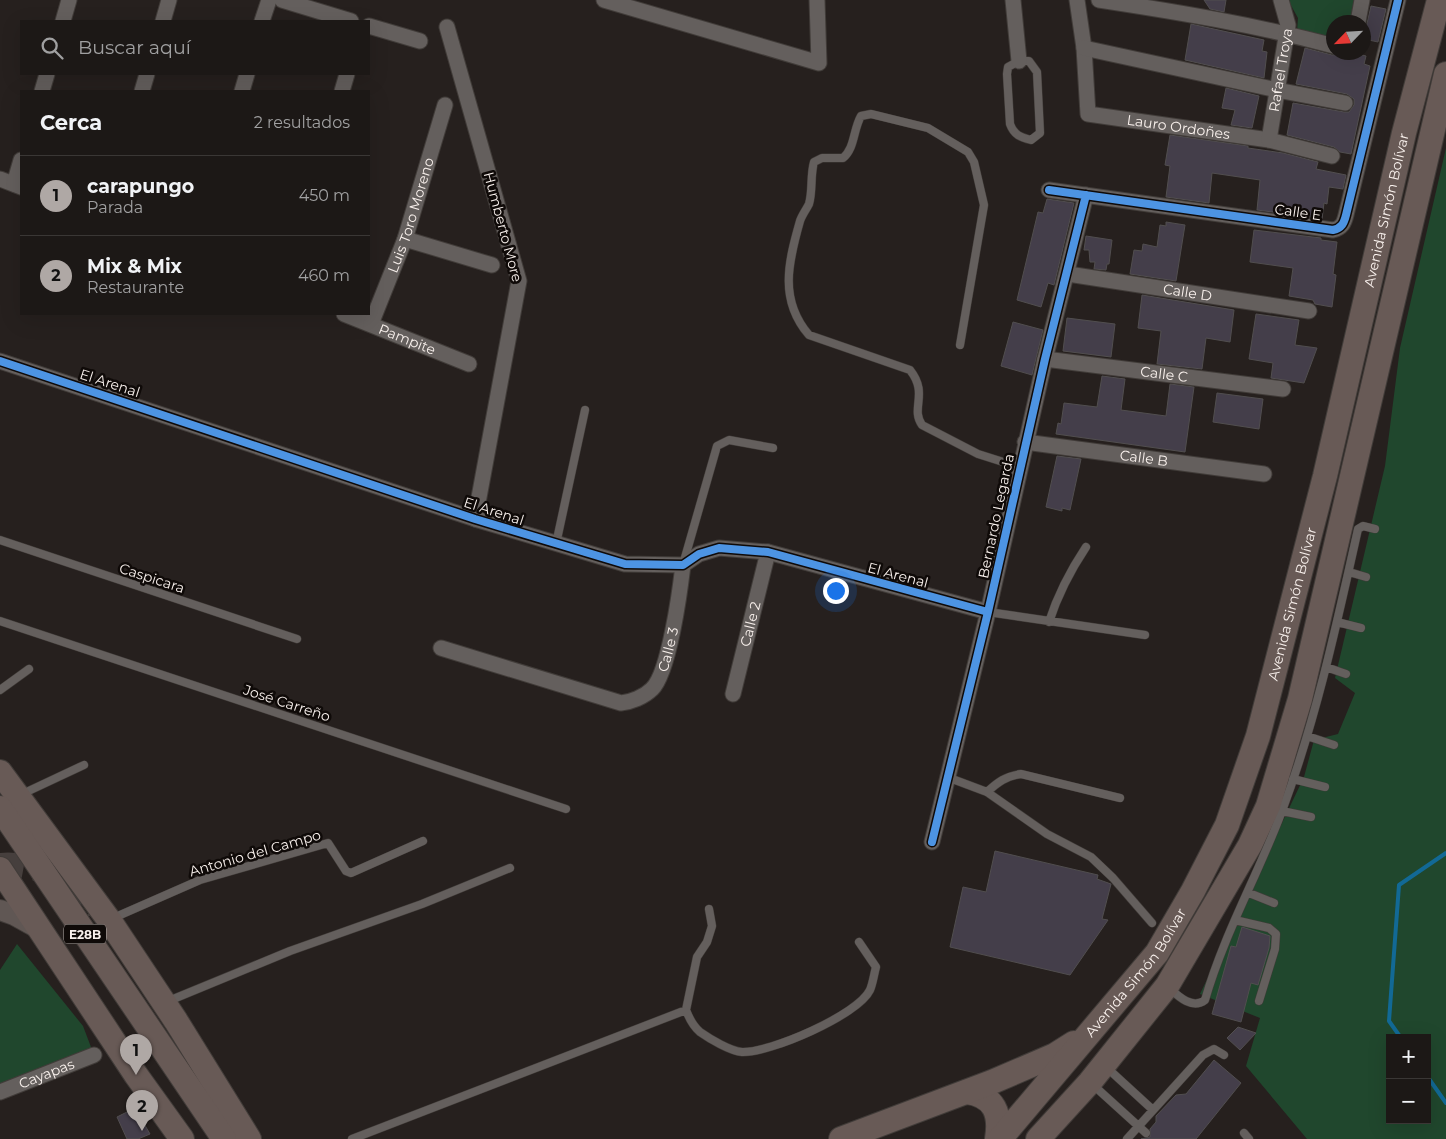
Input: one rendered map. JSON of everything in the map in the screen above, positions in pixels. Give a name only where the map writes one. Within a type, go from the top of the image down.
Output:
[{"type":"highway","name":"Avenida Simón Bolívar","points":[[998,1139],[1093,1032],[1157,953],[1227,825],[1258,736],[1325,476],[1404,133],[1439,0]]},
{"type":"highway","name":"Avenida Simón Bolívar","points":[[1038,1139],[1097,1074],[1167,986],[1250,845],[1270,797],[1300,699],[1446,74]]},
{"type":"highway","points":[[0,772],[9,802],[105,923],[164,1003],[247,1139]]},
{"type":"highway","name":"E28B","points":[[9,802],[224,1139]]},
{"type":"highway","name":"E28B","points":[[0,869],[177,1138]]},
{"type":"highway","points":[[105,923],[194,1068],[247,1139]]},
{"type":"highway","points":[[840,1139],[967,1092],[1055,1055],[1093,1032]]},
{"type":"highway","points":[[967,1092],[980,1096],[995,1110],[1000,1123],[998,1139]]},
{"type":"main road","points":[[0,910],[14,915],[42,931]]},
{"type":"street","points":[[63,20],[69,0]]},
{"type":"street","points":[[163,20],[169,0]]},
{"type":"street","points":[[262,20],[269,0]]},
{"type":"street","points":[[282,0],[348,20]]},
{"type":"street","points":[[604,0],[652,7],[819,63],[817,0]]},
{"type":"street","points":[[1013,0],[1019,57]]},
{"type":"street","points":[[1077,0],[1084,48],[1345,103]]},
{"type":"street","points":[[1099,0],[1185,6],[1326,44]]},
{"type":"street","name":"Rafael Troya","points":[[1269,140],[1288,25],[1281,0]]},
{"type":"street","points":[[1359,15],[1362,0]]},
{"type":"street","name":"Calle E","points":[[1049,190],[1333,230],[1339,228],[1343,225],[1346,215],[1398,0]]},
{"type":"street","points":[[370,26],[420,41]]},
{"type":"street","name":"Humberto More","points":[[447,27],[520,281],[476,518]]},
{"type":"street","name":"Lauro Ordoñes","points":[[1084,48],[1088,114],[1269,140],[1332,156]]},
{"type":"street","points":[[42,90],[47,75]]},
{"type":"street","points":[[142,90],[147,75]]},
{"type":"street","points":[[242,90],[247,75]]},
{"type":"street","points":[[342,90],[347,75]]},
{"type":"street","name":"Luis Toro Moreno","points":[[371,324],[405,239],[446,105]]},
{"type":"street","points":[[12,183],[20,163]]},
{"type":"street","name":"Bernardo Legarda","points":[[932,842],[988,612],[1019,467],[1086,195]]},
{"type":"street","points":[[405,239],[492,265]]},
{"type":"street","name":"Calle D","points":[[1068,274],[1308,311]]},
{"type":"street","name":"Pampite","points":[[347,315],[469,364]]},
{"type":"street","name":"Calle C","points":[[1045,359],[1283,388]]},
{"type":"street","name":"El Arenal","points":[[0,361],[556,544],[625,564],[683,565],[699,554],[719,548],[768,552],[988,612]]},
{"type":"street","name":"Calle B","points":[[1025,442],[1264,474]]},
{"type":"street","name":"Calle 2","points":[[733,694],[768,552]]},
{"type":"street","name":"Calle 3","points":[[441,648],[621,702],[631,702],[652,690],[658,682],[676,621],[683,565]]},
{"type":"street","name":"Cayapas","points":[[0,1092],[94,1055]]},
{"type":"lane","points":[[1019,57],[1029,61],[1037,72],[1040,133],[1031,140],[1019,136],[1012,131],[1010,124],[1007,74],[1008,67],[1019,57]]},
{"type":"lane","points":[[960,345],[984,205],[974,162],[968,152],[928,128],[871,114],[861,116],[856,124],[850,153],[843,158],[822,158],[814,162],[811,173],[812,190],[808,205],[800,220],[787,285],[798,322],[809,335],[910,370],[920,387],[917,412],[922,424],[978,454],[1019,467]]},
{"type":"lane","points":[[556,544],[585,410]]},
{"type":"lane","name":"Calle 3","points":[[683,565],[717,446],[729,440],[773,448]]},
{"type":"lane","points":[[1167,986],[1191,1003],[1197,1004],[1205,1000],[1227,936],[1249,893],[1282,811],[1307,736],[1326,667],[1358,529],[1362,526],[1374,529]]},
{"type":"lane","name":"Caspicara","points":[[0,540],[297,639]]},
{"type":"lane","points":[[1048,622],[1056,598],[1069,572],[1086,547]]},
{"type":"lane","points":[[1349,572],[1366,577]]},
{"type":"lane","points":[[988,612],[1145,635]]},
{"type":"lane","name":"José Carreño","points":[[0,621],[566,809]]},
{"type":"lane","points":[[1337,622],[1360,628]]},
{"type":"lane","points":[[1326,667],[1346,674]]},
{"type":"lane","points":[[0,690],[29,669]]},
{"type":"lane","points":[[1307,736],[1334,745]]},
{"type":"lane","points":[[9,802],[84,765]]},
{"type":"lane","points":[[987,792],[1000,780],[1021,774],[1120,798]]},
{"type":"lane","points":[[947,777],[987,792],[1047,834],[1091,857],[1113,878],[1152,923]]},
{"type":"lane","points":[[1293,779],[1325,787]]},
{"type":"lane","points":[[1282,811],[1311,817]]},
{"type":"lane","name":"Antonio del Campo","points":[[105,923],[200,880],[328,843],[346,871],[351,873],[423,841]]},
{"type":"lane","points":[[164,1003],[290,951],[422,904],[510,868]]},
{"type":"lane","points":[[1249,893],[1274,903]]},
{"type":"lane","points":[[709,908],[712,926],[707,942],[697,958],[686,1010],[691,1022],[700,1032],[740,1052],[761,1050],[804,1036],[846,1012],[870,991],[876,968],[859,942]]},
{"type":"lane","points":[[1235,920],[1269,928],[1276,934],[1275,949],[1259,1001]]},
{"type":"lane","points":[[352,1139],[686,1010]]},
{"type":"lane","points":[[1127,1139],[1203,1055],[1214,1049],[1224,1055]]},
{"type":"lane","points":[[1097,1074],[1153,1110]]},
{"type":"lane","points":[[1097,1074],[1138,1126],[1146,1133]]},
{"type":"green space","points":[[1288,0],[1357,0],[1354,15],[1326,15],[1326,37],[1297,31],[1298,18]]},
{"type":"green space","points":[[1446,148],[1446,1139],[1307,1139],[1246,1066],[1260,1018],[1200,994],[1304,777],[1314,740],[1338,734],[1355,693],[1335,678],[1385,466],[1400,348]]},
{"type":"green space","points":[[17,944],[83,1026],[94,1055],[0,1086],[0,970]]},
{"type":"building","points":[[1204,0],[1226,0],[1224,12],[1210,9]]},
{"type":"building","points":[[1371,6],[1386,9],[1378,42],[1371,40],[1371,15],[1369,15]]},
{"type":"building","points":[[1191,24],[1264,40],[1262,51],[1267,52],[1264,78],[1185,60]]},
{"type":"building","points":[[1305,48],[1326,53],[1326,60],[1365,60],[1364,64],[1370,66],[1351,154],[1340,152],[1334,147],[1287,135],[1293,103],[1344,112],[1349,112],[1354,105],[1354,99],[1347,94],[1296,84]]},
{"type":"building","points":[[1226,88],[1259,96],[1252,128],[1231,125],[1235,110],[1222,108]]},
{"type":"building","points":[[1170,135],[1248,146],[1248,148],[1283,153],[1318,162],[1316,169],[1346,175],[1343,189],[1329,187],[1327,204],[1324,203],[1322,219],[1304,216],[1305,209],[1281,207],[1280,213],[1257,210],[1260,180],[1212,173],[1209,203],[1166,197],[1170,166],[1165,165]]},
{"type":"building","points":[[1047,199],[1074,203],[1054,285],[1048,283],[1041,307],[1017,300],[1038,212],[1043,213]]},
{"type":"building","points":[[1166,222],[1185,225],[1176,281],[1130,274],[1134,250],[1142,251],[1143,244],[1157,247],[1160,225],[1166,226]]},
{"type":"building","points":[[1254,230],[1321,238],[1321,240],[1337,242],[1333,274],[1336,275],[1332,307],[1315,304],[1313,300],[1289,296],[1293,268],[1250,262]]},
{"type":"building","points":[[1086,236],[1112,240],[1109,264],[1107,264],[1106,270],[1094,269],[1095,262],[1090,262],[1089,250],[1084,250]]},
{"type":"building","points":[[1142,295],[1234,310],[1230,342],[1206,338],[1202,369],[1157,364],[1161,331],[1138,328]]},
{"type":"building","points":[[1256,314],[1299,320],[1295,345],[1317,348],[1304,383],[1271,378],[1273,363],[1249,359]]},
{"type":"building","points":[[1067,318],[1115,324],[1111,357],[1063,351]]},
{"type":"building","points":[[1013,322],[1043,330],[1032,375],[1001,366]]},
{"type":"building","points":[[1102,376],[1125,379],[1121,410],[1166,416],[1170,384],[1194,387],[1185,452],[1056,434],[1058,423],[1061,424],[1064,403],[1097,407]]},
{"type":"building","points":[[1217,393],[1263,399],[1259,429],[1213,422]]},
{"type":"building","points":[[1057,456],[1081,459],[1070,510],[1062,508],[1062,511],[1046,507]]},
{"type":"building","points":[[995,851],[1098,875],[1097,879],[1111,884],[1102,919],[1108,920],[1070,975],[950,947],[963,887],[986,892]]},
{"type":"building","points":[[1242,927],[1270,936],[1269,948],[1258,985],[1251,983],[1241,1022],[1212,1014],[1231,946],[1236,947]]},
{"type":"building","points":[[1238,1027],[1256,1033],[1240,1050],[1227,1038]]},
{"type":"building","points":[[1214,1060],[1241,1083],[1196,1139],[1141,1139],[1150,1137],[1150,1129],[1156,1122],[1156,1116],[1176,1095],[1186,1094]]},
{"type":"building","points":[[135,1108],[150,1134],[138,1139],[127,1139],[117,1117]]},
{"type":"waterway","points":[[1398,1034],[1389,1021],[1399,885],[1446,853]]},
{"type":"waterway","points":[[1429,1079],[1446,1103]]},
{"type":"tunnel","points":[[0,865],[8,864],[35,868],[61,879],[92,914]]},
{"type":"cycle path","points":[[1049,190],[1333,230],[1339,228],[1346,215],[1398,0]]},
{"type":"cycle path","points":[[932,842],[988,612],[1045,359],[1086,195]]},
{"type":"cycle path","points":[[0,361],[475,519],[625,564],[683,565],[699,554],[719,548],[768,552],[988,612]]},
{"type":"place","name":"carapungo","points":[[136,1075]]},
{"type":"place","name":"Mix & Mix","points":[[142,1131]]}]
